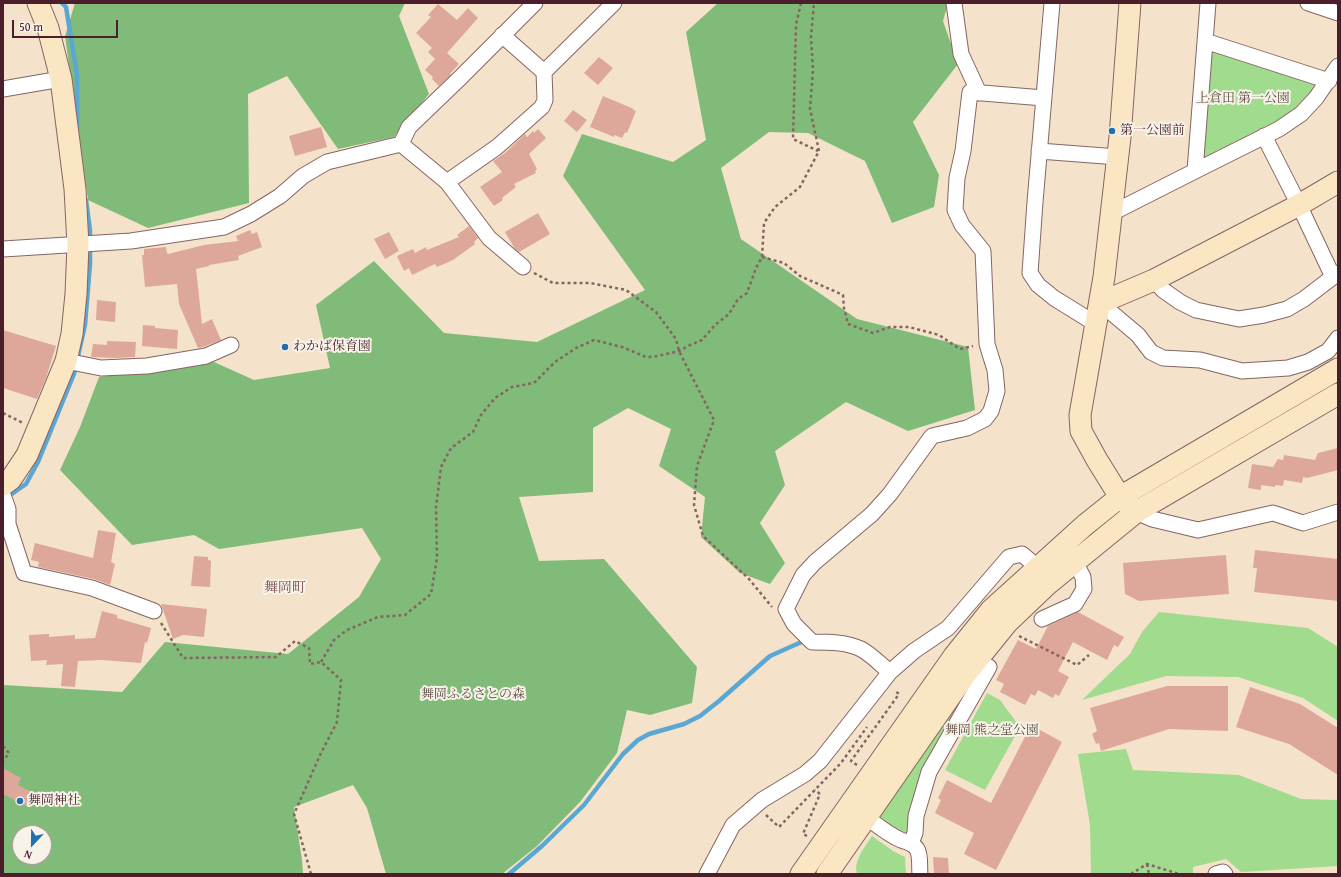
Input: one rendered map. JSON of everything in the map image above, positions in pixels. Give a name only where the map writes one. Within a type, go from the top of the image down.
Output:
[{"type":"street","points":[[3,485],[11,479],[27,455],[66,361],[73,326],[76,294],[78,245],[75,189],[61,79],[48,28],[38,3]]},
{"type":"street","points":[[401,144],[409,127],[535,3]]},
{"type":"street","points":[[544,72],[614,3]]},
{"type":"street","points":[[954,3],[961,54],[979,93]]},
{"type":"street","points":[[1052,3],[1030,273],[1038,285],[1054,298],[1096,324]]},
{"type":"street","points":[[1130,3],[1112,213],[1100,303],[1080,415],[1081,431],[1120,497],[1136,512],[1152,519],[1198,530],[1273,513],[1303,524],[1338,512]]},
{"type":"street","points":[[1195,171],[1208,3]]},
{"type":"street","points":[[1308,3],[1338,13]]},
{"type":"street","points":[[447,182],[497,147],[542,108],[545,100],[544,72],[502,35]]},
{"type":"street","points":[[1205,41],[1329,81]]},
{"type":"street","points":[[1112,213],[1279,129],[1301,114],[1316,98],[1338,66]]},
{"type":"street","points":[[3,89],[61,79]]},
{"type":"street","points":[[890,672],[868,653],[860,649],[835,642],[812,642],[794,624],[786,609],[804,575],[815,562],[872,514],[890,494],[932,436],[967,428],[985,419],[991,411],[997,391],[995,370],[987,344],[983,250],[962,225],[955,210],[956,178],[963,151],[970,92],[1044,98]]},
{"type":"street","points":[[1154,280],[1163,290],[1180,302],[1196,310],[1239,319],[1287,309],[1304,299],[1336,275],[1264,136]]},
{"type":"street","points":[[401,144],[447,182],[489,238],[523,267]]},
{"type":"street","points":[[3,249],[131,241],[224,227],[251,214],[280,196],[303,176],[327,162],[401,144]]},
{"type":"street","points":[[1039,151],[1118,157]]},
{"type":"street","points":[[1100,303],[1154,280],[1300,205],[1338,182]]},
{"type":"street","points":[[1100,303],[1138,335],[1151,352],[1163,358],[1200,360],[1242,371],[1288,368],[1308,362],[1328,351],[1338,338]]},
{"type":"street","points":[[66,361],[101,368],[147,366],[206,356],[231,345]]},
{"type":"street","points":[[808,872],[954,656],[991,610],[1085,525],[1120,497],[1338,369]]},
{"type":"street","points":[[827,874],[965,675],[1007,623],[1049,583],[1136,512],[1338,394]]},
{"type":"street","points":[[3,495],[8,509],[8,524],[24,573],[92,588],[154,611]]},
{"type":"street","points":[[707,874],[734,825],[762,800],[805,774],[820,760],[890,672],[914,651],[948,628],[1009,557],[1022,554],[1038,568]]},
{"type":"street","points":[[1042,619],[1075,604],[1084,589],[1083,577],[1075,562]]},
{"type":"street","points":[[911,843],[915,833],[916,816],[929,772],[989,667]]},
{"type":"street","points":[[866,817],[897,838],[911,843],[917,850],[920,874]]},
{"type":"street","points":[[1216,874],[1223,872],[1225,874]]},
{"type":"path","points":[[801,3],[796,25],[793,139],[818,151]]},
{"type":"path","points":[[154,611],[183,658],[276,657],[295,641],[309,648],[310,664],[321,662],[334,640],[347,630],[378,617],[405,614],[431,594],[436,558],[436,507],[441,466],[451,448],[473,432],[481,415],[495,398],[512,386],[534,383],[555,362],[576,348],[594,340],[622,347],[646,357],[653,357],[679,351],[702,340],[714,325],[729,314],[738,299],[747,293],[756,268],[762,257],[764,223],[775,206],[800,187],[818,151],[810,109],[813,70],[811,37],[814,3]]},
{"type":"path","points":[[762,257],[784,263],[800,276],[842,295],[848,324],[873,333],[890,327],[909,327],[940,335],[960,349],[987,344]]},
{"type":"path","points":[[523,267],[553,282],[590,283],[626,290],[656,312],[676,339],[679,351],[714,420],[697,466],[694,505],[703,536],[749,579],[776,612],[790,617]]},
{"type":"path","points":[[1015,634],[1076,665],[1089,655]]},
{"type":"path","points":[[311,874],[294,814],[321,753],[337,722],[341,680],[321,662]]},
{"type":"path","points":[[857,765],[852,761],[899,694],[894,689]]},
{"type":"path","points":[[3,746],[9,753],[3,762]]},
{"type":"path","points":[[810,838],[803,834],[820,794],[815,790]]},
{"type":"path","points":[[1130,874],[1147,864],[1179,874]]},
{"type":"path","points":[[1147,864],[1149,874]]},
{"type":"green space","points":[[75,3],[405,3],[399,16],[429,94],[394,137],[338,149],[287,76],[248,94],[249,203],[148,228],[88,200],[65,36]]},
{"type":"green space","name":"舞岡ふるさとの森","points":[[718,3],[948,3],[943,21],[958,64],[913,122],[939,175],[934,207],[892,223],[865,161],[808,133],[769,132],[721,168],[741,239],[857,319],[968,347],[975,410],[908,431],[846,402],[775,451],[785,485],[760,523],[785,563],[770,584],[740,573],[701,537],[705,497],[659,466],[671,429],[628,408],[593,428],[593,492],[519,497],[539,561],[604,559],[697,667],[692,703],[650,715],[627,710],[617,753],[580,802],[537,846],[502,874],[386,874],[367,808],[353,785],[294,807],[303,874],[3,874],[3,685],[122,692],[165,642],[288,654],[359,597],[381,559],[362,528],[219,549],[194,535],[132,545],[60,470],[80,427],[99,377],[214,362],[254,380],[330,368],[316,305],[374,261],[444,333],[537,342],[645,290],[563,176],[582,134],[673,162],[706,140],[686,32]]},
{"type":"green space","name":"上倉田 第一公園","points":[[1214,50],[1315,82],[1316,89],[1296,111],[1276,125],[1208,159],[1202,155],[1209,54]]},
{"type":"green space","points":[[1159,612],[1308,628],[1338,647],[1338,721],[1303,698],[1238,677],[1166,676],[1082,700],[1130,654],[1142,632]]},
{"type":"green space","name":"舞岡 熊之堂公園","points":[[987,693],[1000,700],[1020,727],[985,790],[945,770]]},
{"type":"green space","points":[[960,700],[917,784],[909,831],[901,833],[882,820],[880,815]]},
{"type":"green space","points":[[1126,749],[1133,770],[1239,775],[1301,799],[1338,800],[1338,866],[1241,872],[1226,859],[1193,867],[1193,874],[1091,874],[1090,825],[1078,754]]},
{"type":"green space","points":[[872,836],[893,851],[905,857],[906,874],[857,874],[856,869],[858,859]]},
{"type":"building","points":[[438,4],[457,20],[468,8],[478,18],[447,53],[459,64],[450,74],[451,75],[439,86],[432,79],[433,77],[425,70],[435,59],[428,52],[432,48],[416,33],[431,17],[428,15]]},
{"type":"building","points":[[599,57],[613,68],[598,85],[584,73]]},
{"type":"building","points":[[603,96],[636,111],[627,133],[625,132],[622,138],[614,135],[614,137],[590,127]]},
{"type":"building","points":[[573,110],[587,120],[577,132],[564,121]]},
{"type":"building","points":[[321,127],[327,147],[295,156],[289,136]]},
{"type":"building","points":[[538,129],[546,138],[529,154],[537,169],[535,171],[536,173],[514,184],[516,187],[502,198],[503,200],[494,206],[480,187],[502,172],[493,161],[505,153],[525,134],[527,137],[533,131],[534,133]]},
{"type":"building","points":[[538,213],[550,234],[519,252],[515,249],[505,232]]},
{"type":"building","points":[[469,226],[478,238],[474,242],[475,244],[453,260],[437,267],[435,264],[412,275],[409,268],[404,271],[397,256],[413,249],[415,253],[426,247],[427,250],[459,237],[457,235]]},
{"type":"building","points":[[250,230],[252,234],[257,232],[262,247],[238,256],[239,260],[209,265],[196,269],[202,324],[212,319],[221,340],[198,348],[179,304],[177,284],[145,287],[142,255],[144,255],[144,249],[166,247],[168,254],[204,245],[238,241],[236,236]]},
{"type":"building","points":[[389,232],[399,251],[385,259],[374,239]]},
{"type":"building","points":[[97,300],[116,302],[115,322],[96,320]]},
{"type":"building","points":[[143,325],[155,326],[155,328],[178,330],[177,349],[142,346]]},
{"type":"building","points":[[3,330],[56,346],[46,378],[37,399],[3,388]]},
{"type":"building","points":[[107,341],[136,342],[135,357],[91,357],[93,344],[107,345]]},
{"type":"building","points":[[1338,448],[1338,470],[1307,478],[1303,477],[1302,483],[1284,480],[1283,486],[1275,485],[1275,487],[1261,485],[1261,490],[1248,488],[1252,464],[1273,467],[1278,459],[1283,460],[1284,455],[1315,460],[1318,453]]},
{"type":"building","points":[[98,530],[116,533],[111,562],[115,564],[110,585],[94,579],[38,567],[39,562],[31,560],[35,543],[93,558]]},
{"type":"building","points":[[1255,550],[1338,559],[1338,601],[1254,592],[1257,568],[1253,568]]},
{"type":"building","points":[[1226,555],[1229,594],[1139,601],[1125,594],[1123,563]]},
{"type":"building","points":[[194,556],[208,557],[208,560],[211,561],[210,587],[191,586]]},
{"type":"building","points":[[161,604],[207,609],[204,637],[183,635],[173,639]]},
{"type":"building","points":[[102,611],[117,615],[117,618],[151,628],[147,643],[145,642],[141,663],[102,660],[78,661],[75,687],[61,686],[63,664],[46,665],[47,660],[31,661],[29,635],[49,634],[49,637],[75,635],[75,639],[95,638]]},
{"type":"building","points":[[1078,612],[1124,637],[1118,647],[1114,645],[1107,660],[1073,642],[1058,671],[1069,677],[1059,696],[1055,694],[1053,698],[1038,690],[1035,696],[1031,694],[1025,705],[1000,692],[1004,684],[996,680],[1018,640],[1036,649],[1048,626]]},
{"type":"building","points":[[1167,686],[1228,686],[1228,731],[1169,729],[1101,751],[1099,743],[1096,744],[1092,734],[1097,731],[1090,708]]},
{"type":"building","points":[[1250,687],[1300,704],[1338,728],[1338,775],[1289,744],[1236,727]]},
{"type":"building","points":[[1031,725],[1062,742],[996,870],[964,854],[974,833],[935,813],[941,800],[938,798],[947,780],[991,803]]},
{"type":"building","points":[[3,768],[21,778],[18,785],[36,794],[29,807],[3,794]]},
{"type":"building","points":[[933,857],[948,858],[949,874],[934,874]]},
{"type":"waterway","points":[[62,3],[66,7],[77,75],[77,127]]},
{"type":"waterway","points":[[6,498],[26,484],[38,462],[74,374],[85,325],[90,264],[90,230],[86,200]]},
{"type":"waterway","points":[[509,874],[542,846],[584,805],[623,754],[638,740],[649,734],[684,724],[700,716],[770,656],[806,640]]},
{"type":"place","name":"第一公園前","points":[[1112,131]]},
{"type":"place","name":"わかば保育園","points":[[285,347]]},
{"type":"place","name":"舞岡神社","points":[[20,801]]},
{"type":"district","name":"舞岡町","points":[[285,588]]}]
